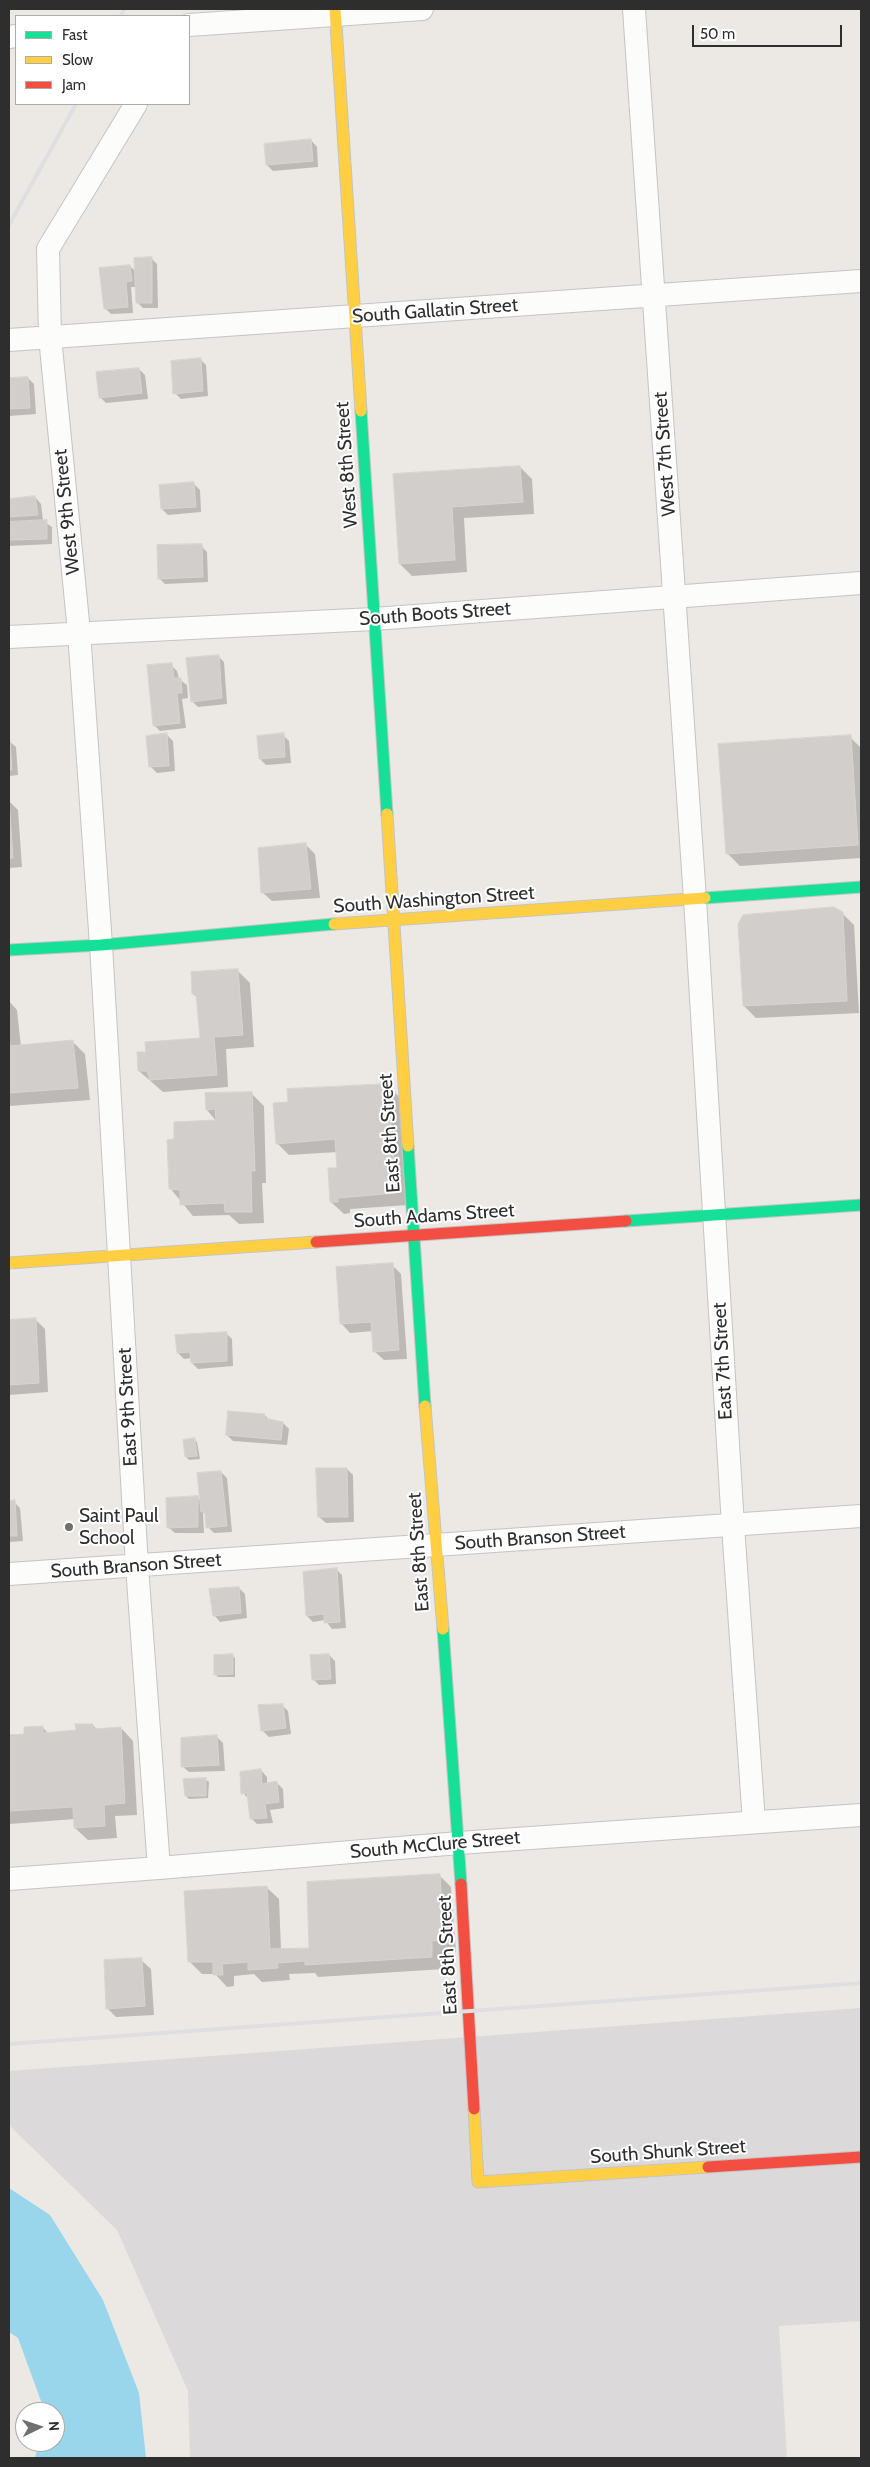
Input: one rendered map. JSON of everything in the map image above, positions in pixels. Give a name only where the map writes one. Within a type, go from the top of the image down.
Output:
[{"type":"street","points":[[190,25],[335,12],[422,9]]},
{"type":"street","name":"West 7th Street","points":[[634,9],[695,899]]},
{"type":"street","name":"West 8th Street","points":[[335,12],[393,919]]},
{"type":"street","name":"West 9th Street","points":[[101,945],[79,632],[50,337],[48,249],[135,105]]},
{"type":"street","name":"South Gallatin Street","points":[[9,340],[861,281]]},
{"type":"street","name":"South Boots Street","points":[[9,636],[374,619],[861,583]]},
{"type":"street","name":"South Washington Street","points":[[9,950],[101,945],[393,919],[861,887]]},
{"type":"street","name":"East 7th Street","points":[[695,899],[732,1526],[754,1822]]},
{"type":"street","name":"East 8th Street","points":[[393,919],[435,1545],[459,1842],[478,2182]]},
{"type":"street","name":"East 9th Street","points":[[101,945],[137,1566],[160,1868]]},
{"type":"street","name":"South Adams Street","points":[[9,1263],[861,1205]]},
{"type":"street","name":"South Branson Street","points":[[9,1574],[861,1516]]},
{"type":"street","name":"South McClure Street","points":[[9,1879],[459,1842],[861,1815]]},
{"type":"street","name":"South Shunk Street","points":[[478,2182],[861,2156]]},
{"type":"shaded area","points":[[861,2008],[861,2321],[779,2326],[787,2458],[190,2458],[188,2391],[117,2230],[9,2125],[9,2071]]},
{"type":"water","points":[[9,2188],[50,2215],[103,2300],[139,2393],[146,2458],[35,2458],[36,2452],[65,2452],[65,2402],[41,2402],[18,2338],[9,2332]]},
{"type":"building","points":[[311,139],[313,161],[266,165],[264,144]]},
{"type":"building","points":[[152,257],[152,303],[136,303],[134,258]]},
{"type":"building","points":[[130,265],[132,281],[126,282],[128,307],[104,309],[99,268]]},
{"type":"building","points":[[201,358],[203,391],[173,394],[171,361]]},
{"type":"building","points":[[139,368],[142,393],[99,398],[96,372]]},
{"type":"building","points":[[28,377],[30,408],[9,409],[9,378]]},
{"type":"building","points":[[520,466],[523,502],[452,507],[455,560],[399,564],[393,474]]},
{"type":"building","points":[[194,482],[196,507],[161,509],[159,485]]},
{"type":"building","points":[[35,496],[38,515],[9,517],[9,499]]},
{"type":"building","points":[[47,520],[47,539],[9,540],[9,522]]},
{"type":"building","points":[[202,544],[203,577],[158,579],[157,545]]},
{"type":"building","points":[[219,655],[222,698],[191,702],[186,658]]},
{"type":"building","points":[[172,663],[174,678],[181,678],[182,693],[177,693],[180,723],[153,726],[147,665]]},
{"type":"building","points":[[167,733],[169,766],[149,767],[146,736]]},
{"type":"building","points":[[284,733],[285,757],[259,759],[257,736]]},
{"type":"building","points":[[851,735],[858,845],[726,854],[718,744]]},
{"type":"building","points":[[10,740],[12,770],[9,770]]},
{"type":"building","points":[[9,800],[13,858],[9,859]]},
{"type":"building","points":[[306,843],[311,889],[261,893],[258,848]]},
{"type":"building","points":[[834,907],[843,912],[847,1001],[743,1006],[738,924],[743,915]]},
{"type":"building","points":[[238,969],[243,1035],[214,1037],[217,1075],[150,1080],[147,1071],[138,1071],[137,1052],[146,1052],[145,1042],[200,1038],[196,994],[192,994],[191,972]]},
{"type":"building","points":[[9,1032],[10,1046],[73,1040],[78,1088],[9,1093]]},
{"type":"building","points":[[388,1084],[396,1193],[338,1198],[338,1202],[330,1202],[328,1168],[337,1168],[335,1139],[276,1144],[273,1103],[288,1102],[287,1089]]},
{"type":"building","points":[[252,1092],[255,1171],[251,1171],[252,1212],[225,1212],[224,1203],[180,1205],[180,1190],[169,1189],[167,1140],[174,1139],[174,1122],[216,1120],[215,1109],[206,1110],[205,1093]]},
{"type":"building","points":[[393,1263],[399,1350],[373,1352],[371,1322],[340,1324],[336,1267]]},
{"type":"building","points":[[36,1318],[39,1383],[9,1385],[9,1320]]},
{"type":"building","points":[[227,1332],[227,1361],[191,1363],[190,1352],[177,1353],[175,1335]]},
{"type":"building","points":[[228,1411],[265,1414],[264,1418],[283,1422],[281,1440],[226,1435]]},
{"type":"building","points":[[195,1438],[197,1456],[185,1457],[183,1440]]},
{"type":"building","points":[[316,1468],[347,1468],[348,1517],[318,1517]]},
{"type":"building","points":[[221,1471],[227,1526],[206,1528],[205,1512],[201,1512],[197,1473]]},
{"type":"building","points":[[198,1496],[198,1527],[167,1528],[166,1498]]},
{"type":"building","points":[[15,1500],[17,1536],[9,1536],[9,1501]]},
{"type":"building","points":[[337,1568],[340,1622],[324,1623],[324,1614],[306,1616],[303,1572]]},
{"type":"building","points":[[239,1587],[241,1613],[213,1616],[209,1589]]},
{"type":"building","points":[[233,1654],[233,1674],[214,1675],[214,1655]]},
{"type":"building","points":[[329,1654],[331,1679],[312,1680],[310,1655]]},
{"type":"building","points":[[283,1704],[286,1728],[261,1731],[258,1705]]},
{"type":"building","points":[[75,1724],[93,1724],[93,1729],[121,1727],[125,1803],[104,1805],[105,1826],[74,1828],[73,1807],[9,1811],[9,1735],[24,1734],[24,1727],[43,1726],[43,1733],[76,1730]]},
{"type":"building","points":[[217,1735],[219,1765],[181,1767],[181,1738]]},
{"type":"building","points":[[261,1769],[262,1784],[277,1781],[279,1802],[265,1804],[267,1818],[250,1819],[247,1793],[241,1794],[240,1772]]},
{"type":"building","points":[[206,1778],[206,1796],[185,1796],[183,1779]]},
{"type":"building","points":[[440,1874],[444,1940],[432,1941],[432,1957],[305,1965],[305,1961],[277,1963],[278,1968],[248,1970],[248,1962],[222,1964],[223,1975],[213,1975],[213,1962],[188,1962],[184,1891],[267,1886],[270,1949],[309,1948],[307,1882]]},
{"type":"building","points":[[142,1958],[145,2006],[106,2009],[104,1960]]},
{"type":"railway","points":[[121,15],[124,9]]},
{"type":"railway","points":[[9,225],[75,105]]},
{"type":"railway","points":[[9,2044],[861,1983]]},
{"type":"traffic: fast","points":[[361,411],[387,814]]},
{"type":"traffic: fast","points":[[705,898],[861,887]]},
{"type":"traffic: fast","points":[[9,950],[101,945],[334,924]]},
{"type":"traffic: fast","points":[[408,1146],[425,1406]]},
{"type":"traffic: fast","points":[[626,1221],[861,1205]]},
{"type":"traffic: fast","points":[[443,1629],[461,1884]]},
{"type":"traffic: slow","points":[[335,9],[361,411]]},
{"type":"traffic: slow","points":[[387,814],[408,1146]]},
{"type":"traffic: slow","points":[[334,924],[705,898]]},
{"type":"traffic: slow","points":[[9,1263],[316,1242]]},
{"type":"traffic: slow","points":[[425,1406],[443,1629]]},
{"type":"traffic: slow","points":[[474,2109],[478,2182],[708,2167]]},
{"type":"traffic: jam","points":[[316,1242],[626,1221]]},
{"type":"traffic: jam","points":[[461,1884],[474,2109]]},
{"type":"traffic: jam","points":[[708,2167],[861,2157]]},
{"type":"place","name":"Saint Paul School","points":[[69,1527]]}]
